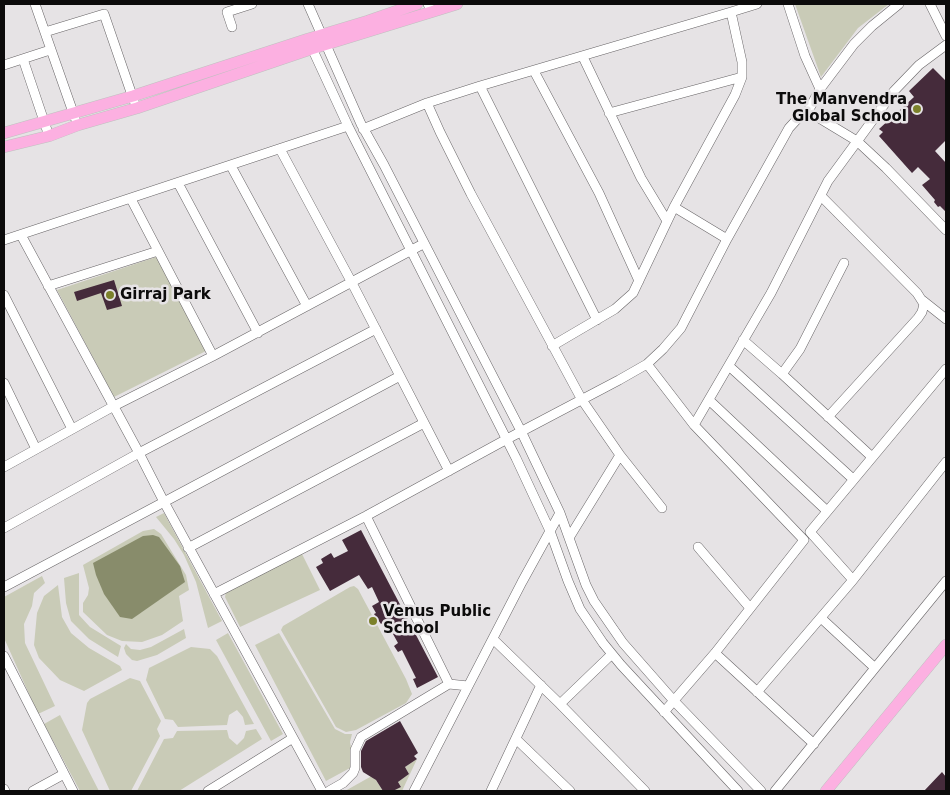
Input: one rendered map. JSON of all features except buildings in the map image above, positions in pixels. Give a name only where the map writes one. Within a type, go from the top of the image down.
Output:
[{"type":"main road","points":[[325,40],[417,4]]},
{"type":"main road","points":[[4,147],[49,136],[76,120],[133,96],[429,8],[457,4]]},
{"type":"main road","points":[[4,133],[44,123],[76,120],[136,108],[310,44]]},
{"type":"main road","points":[[826,791],[946,645]]},
{"type":"street","points":[[35,4],[76,120]]},
{"type":"street","points":[[101,4],[136,108]]},
{"type":"street","points":[[232,27],[227,12],[252,4]]},
{"type":"street","points":[[308,4],[363,128],[384,165],[521,431],[560,513],[586,585],[598,607],[623,643],[674,701],[761,791]]},
{"type":"street","points":[[363,128],[427,103],[480,86],[757,4]]},
{"type":"street","points":[[788,4],[804,56],[820,89]]},
{"type":"street","points":[[807,114],[820,89],[854,44],[882,17],[899,4]]},
{"type":"street","points":[[930,4],[946,36]]},
{"type":"street","points":[[552,346],[615,309],[633,292],[639,281],[674,207],[735,95],[742,77],[742,62],[731,12]]},
{"type":"street","points":[[44,32],[104,14]]},
{"type":"street","points":[[310,44],[348,126],[507,439],[550,531],[573,594],[591,626],[612,654],[738,791]]},
{"type":"street","points":[[694,425],[771,293],[828,182],[907,77],[946,45]]},
{"type":"street","points":[[4,65],[50,50]]},
{"type":"street","points":[[583,57],[641,178],[667,221]]},
{"type":"street","points":[[23,59],[49,136]]},
{"type":"street","points":[[534,71],[598,193],[639,281]]},
{"type":"street","points":[[609,113],[742,77]]},
{"type":"street","points":[[480,86],[597,320]]},
{"type":"street","points":[[427,103],[471,194],[582,400],[620,454],[662,508]]},
{"type":"street","points":[[214,594],[366,516],[647,364],[681,328],[789,128],[801,115],[807,114],[827,122],[857,141],[946,230]]},
{"type":"street","points":[[4,240],[348,126]]},
{"type":"street","points":[[280,150],[352,283],[449,471]]},
{"type":"street","points":[[231,166],[307,306]]},
{"type":"street","points":[[178,183],[258,332]]},
{"type":"street","points":[[821,196],[922,300],[946,319]]},
{"type":"street","points":[[131,199],[213,356]]},
{"type":"street","points":[[674,207],[728,239]]},
{"type":"street","points":[[21,234],[188,548],[322,791]]},
{"type":"street","points":[[4,467],[114,406],[213,356],[424,244]]},
{"type":"street","points":[[48,286],[158,251]]},
{"type":"street","points":[[782,374],[800,350],[844,263]]},
{"type":"street","points":[[4,296],[72,429]]},
{"type":"street","points":[[828,417],[918,318],[924,308],[922,300]]},
{"type":"street","points":[[4,528],[139,453],[376,329]]},
{"type":"street","points":[[743,340],[872,457]]},
{"type":"street","points":[[647,364],[694,425],[804,540]]},
{"type":"street","points":[[728,366],[853,479]]},
{"type":"street","points":[[664,712],[715,653],[853,479],[946,369]]},
{"type":"street","points":[[4,587],[400,376]]},
{"type":"street","points":[[4,383],[36,449]]},
{"type":"street","points":[[709,400],[827,511]]},
{"type":"street","points":[[188,548],[424,422]]},
{"type":"street","points":[[569,538],[620,454]]},
{"type":"street","points":[[757,692],[853,580],[946,462]]},
{"type":"street","points":[[414,791],[560,513]]},
{"type":"street","points":[[366,516],[449,684]]},
{"type":"street","points":[[810,532],[853,580]]},
{"type":"street","points":[[698,547],[750,608]]},
{"type":"street","points":[[775,791],[946,581]]},
{"type":"street","points":[[820,618],[875,668]]},
{"type":"street","points":[[493,640],[541,685],[645,791]]},
{"type":"street","points":[[715,653],[814,744]]},
{"type":"street","points":[[560,704],[612,654]]},
{"type":"street","points":[[4,656],[73,791]]},
{"type":"street","points":[[329,791],[343,783],[353,773],[355,768],[355,750],[360,736],[449,684],[468,686]]},
{"type":"street","points":[[495,789],[541,685]]},
{"type":"street","points":[[208,791],[293,738]]},
{"type":"street","points":[[516,739],[570,791]]},
{"type":"street","points":[[33,791],[64,774]]},
{"type":"shaded area","points":[[795,4],[889,4],[858,28],[821,77]]},
{"type":"shaded area","points":[[156,257],[206,351],[114,397],[57,290]]},
{"type":"shaded area","points":[[164,513],[222,621],[208,628],[196,582],[184,555],[156,517]]},
{"type":"shaded area","points":[[154,529],[161,534],[186,575],[189,590],[179,596],[183,621],[162,635],[142,642],[122,641],[107,635],[83,612],[83,603],[88,595],[89,588],[83,565],[143,531]]},
{"type":"shaded area","points":[[153,535],[159,537],[180,566],[185,582],[132,619],[120,617],[104,594],[93,563],[143,536]]},
{"type":"shaded area","points":[[302,554],[320,590],[240,627],[225,597],[226,592]]},
{"type":"shaded area","points":[[79,573],[79,615],[90,627],[121,646],[118,657],[89,639],[71,621],[66,603],[64,578]]},
{"type":"shaded area","points":[[42,576],[45,583],[34,593],[32,606],[24,624],[25,643],[55,706],[38,714],[4,638],[4,597]]},
{"type":"shaded area","points":[[58,585],[62,617],[71,633],[89,648],[120,666],[122,670],[84,691],[60,680],[39,658],[34,645],[37,613],[44,596]]},
{"type":"shaded area","points":[[354,586],[358,589],[406,679],[412,694],[406,703],[356,730],[346,732],[336,727],[281,630],[283,626]]},
{"type":"shaded area","points":[[184,629],[186,638],[157,655],[137,661],[132,660],[126,654],[124,648],[126,644],[131,649],[140,650],[151,647]]},
{"type":"shaded area","points":[[228,633],[283,734],[271,741],[216,640]]},
{"type":"shaded area","points":[[279,633],[335,729],[345,734],[352,734],[350,742],[353,759],[350,768],[326,781],[255,645]]},
{"type":"shaded area","points":[[191,647],[210,649],[217,656],[254,724],[245,725],[243,717],[237,710],[229,715],[227,725],[178,727],[173,720],[165,719],[146,680],[149,668]]},
{"type":"shaded area","points":[[130,678],[140,681],[161,721],[157,729],[160,736],[131,791],[110,791],[82,730],[87,703],[90,699]]},
{"type":"shaded area","points":[[60,715],[99,791],[80,791],[44,724]]},
{"type":"shaded area","points":[[256,729],[262,739],[179,791],[137,791],[164,739],[173,738],[177,731],[227,730],[229,738],[237,745],[244,738],[246,731]]},
{"type":"shaded area","points":[[417,759],[402,791],[393,791],[401,787],[398,782],[409,774],[405,767]]},
{"type":"shaded area","points":[[372,774],[383,791],[345,791],[370,777]]},
{"type":"place","name":"The Manvendra Global School","points":[[917,109]]},
{"type":"place","name":"Girraj Park","points":[[110,295]]},
{"type":"place","name":"Venus Public School","points":[[373,621]]}]
